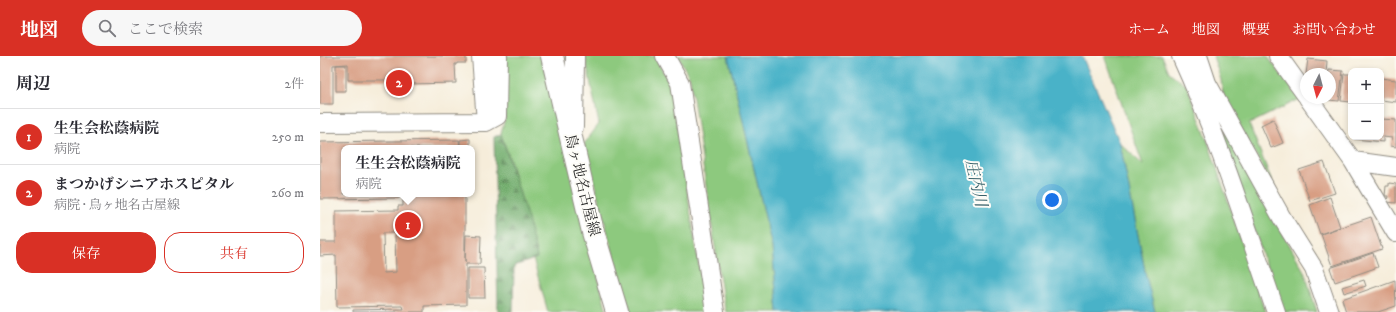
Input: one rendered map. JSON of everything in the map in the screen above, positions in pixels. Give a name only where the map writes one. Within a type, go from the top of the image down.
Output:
[{"type":"main road","name":"鳥ヶ地名古屋線","points":[[552,56],[593,232],[617,312]]},
{"type":"street","points":[[481,56],[486,122]]},
{"type":"street","points":[[320,123],[486,122],[497,116],[498,56]]},
{"type":"street","points":[[573,148],[575,56]]},
{"type":"street","points":[[666,56],[680,83],[715,312]]},
{"type":"street","points":[[1181,56],[1201,85],[1314,269],[1329,312]]},
{"type":"street","points":[[1198,56],[1201,85],[1216,138],[1276,312]]},
{"type":"street","points":[[1278,56],[1300,87]]},
{"type":"street","points":[[1312,104],[1353,161],[1396,233]]},
{"type":"street","points":[[1353,161],[1396,167]]},
{"type":"green space","points":[[504,56],[542,56],[607,312],[548,312],[533,259],[537,258],[511,163],[501,134],[505,118]]},
{"type":"green space","points":[[585,56],[655,56],[671,86],[706,312],[631,312],[612,249],[584,144],[599,124]]},
{"type":"green space","points":[[678,56],[728,56],[772,247],[778,312],[726,312],[690,78]]},
{"type":"green space","points":[[1105,56],[1162,56],[1169,72],[1187,86],[1207,139],[1265,312],[1155,312],[1146,276],[1120,143],[1143,165]]},
{"type":"green space","points":[[1213,56],[1267,56],[1300,99],[1249,124],[1275,189],[1224,99],[1221,80]]},
{"type":"green space","points":[[1213,108],[1305,273],[1317,312],[1282,312]]},
{"type":"green space","points":[[501,134],[528,219],[537,258],[514,266],[513,312],[498,312],[494,137]]},
{"type":"water","name":"庄内川","points":[[728,56],[1082,56],[1120,143],[1146,276],[1155,312],[778,312],[772,247]]},
{"type":"building","points":[[320,56],[466,56],[466,63],[455,64],[456,83],[408,84],[408,91],[393,91],[393,80],[348,80],[348,64],[333,65],[333,104],[320,104]]},
{"type":"building","points":[[1308,59],[1327,61],[1326,68],[1307,68]]},
{"type":"building","points":[[336,65],[346,65],[346,91],[336,91]]},
{"type":"building","points":[[1336,70],[1343,71],[1339,101],[1336,101]]},
{"type":"building","points":[[1344,74],[1348,74],[1348,102],[1341,101]]},
{"type":"building","points":[[1384,78],[1396,80],[1396,102],[1384,100]]},
{"type":"building","points":[[1273,119],[1283,143],[1271,148],[1261,125]]},
{"type":"building","points":[[1384,119],[1396,120],[1396,147],[1391,146],[1392,138],[1384,137]]},
{"type":"building","points":[[470,139],[470,145],[460,145],[460,140]]},
{"type":"building","points":[[459,140],[460,145],[341,145],[341,197],[399,198],[320,199],[320,142]]},
{"type":"building","points":[[1364,140],[1383,140],[1383,142]]},
{"type":"building","points":[[1324,162],[1335,193],[1310,201],[1299,170]]},
{"type":"building","points":[[1389,183],[1396,184],[1396,203],[1387,202],[1388,196],[1385,196],[1386,186],[1389,186]]},
{"type":"building","points":[[403,197],[465,197],[465,262],[466,235],[481,236],[480,264],[466,264],[466,305],[424,306],[424,312],[353,312],[353,310],[403,309],[402,306],[337,307],[336,255],[320,256],[320,242],[336,242],[336,211],[398,210],[398,206],[403,206]],"holes":[[[383,233],[395,233],[396,272],[384,273]]]},
{"type":"building","points":[[1330,197],[1340,227],[1320,234],[1310,205]]},
{"type":"building","points":[[1371,217],[1382,249],[1332,266],[1321,234]]},
{"type":"building","points":[[1373,253],[1378,267],[1335,282],[1330,268]]},
{"type":"building","points":[[468,268],[484,268],[485,298],[468,298]]},
{"type":"building","points":[[1364,280],[1366,286],[1344,293],[1342,287]]},
{"type":"building","points":[[1395,280],[1396,306],[1378,312],[1346,312],[1342,299]]},
{"type":"place","name":"まつかげシニアホスピタル","points":[[399,83]]},
{"type":"place","name":"生生会松蔭病院","points":[[408,225]]}]
